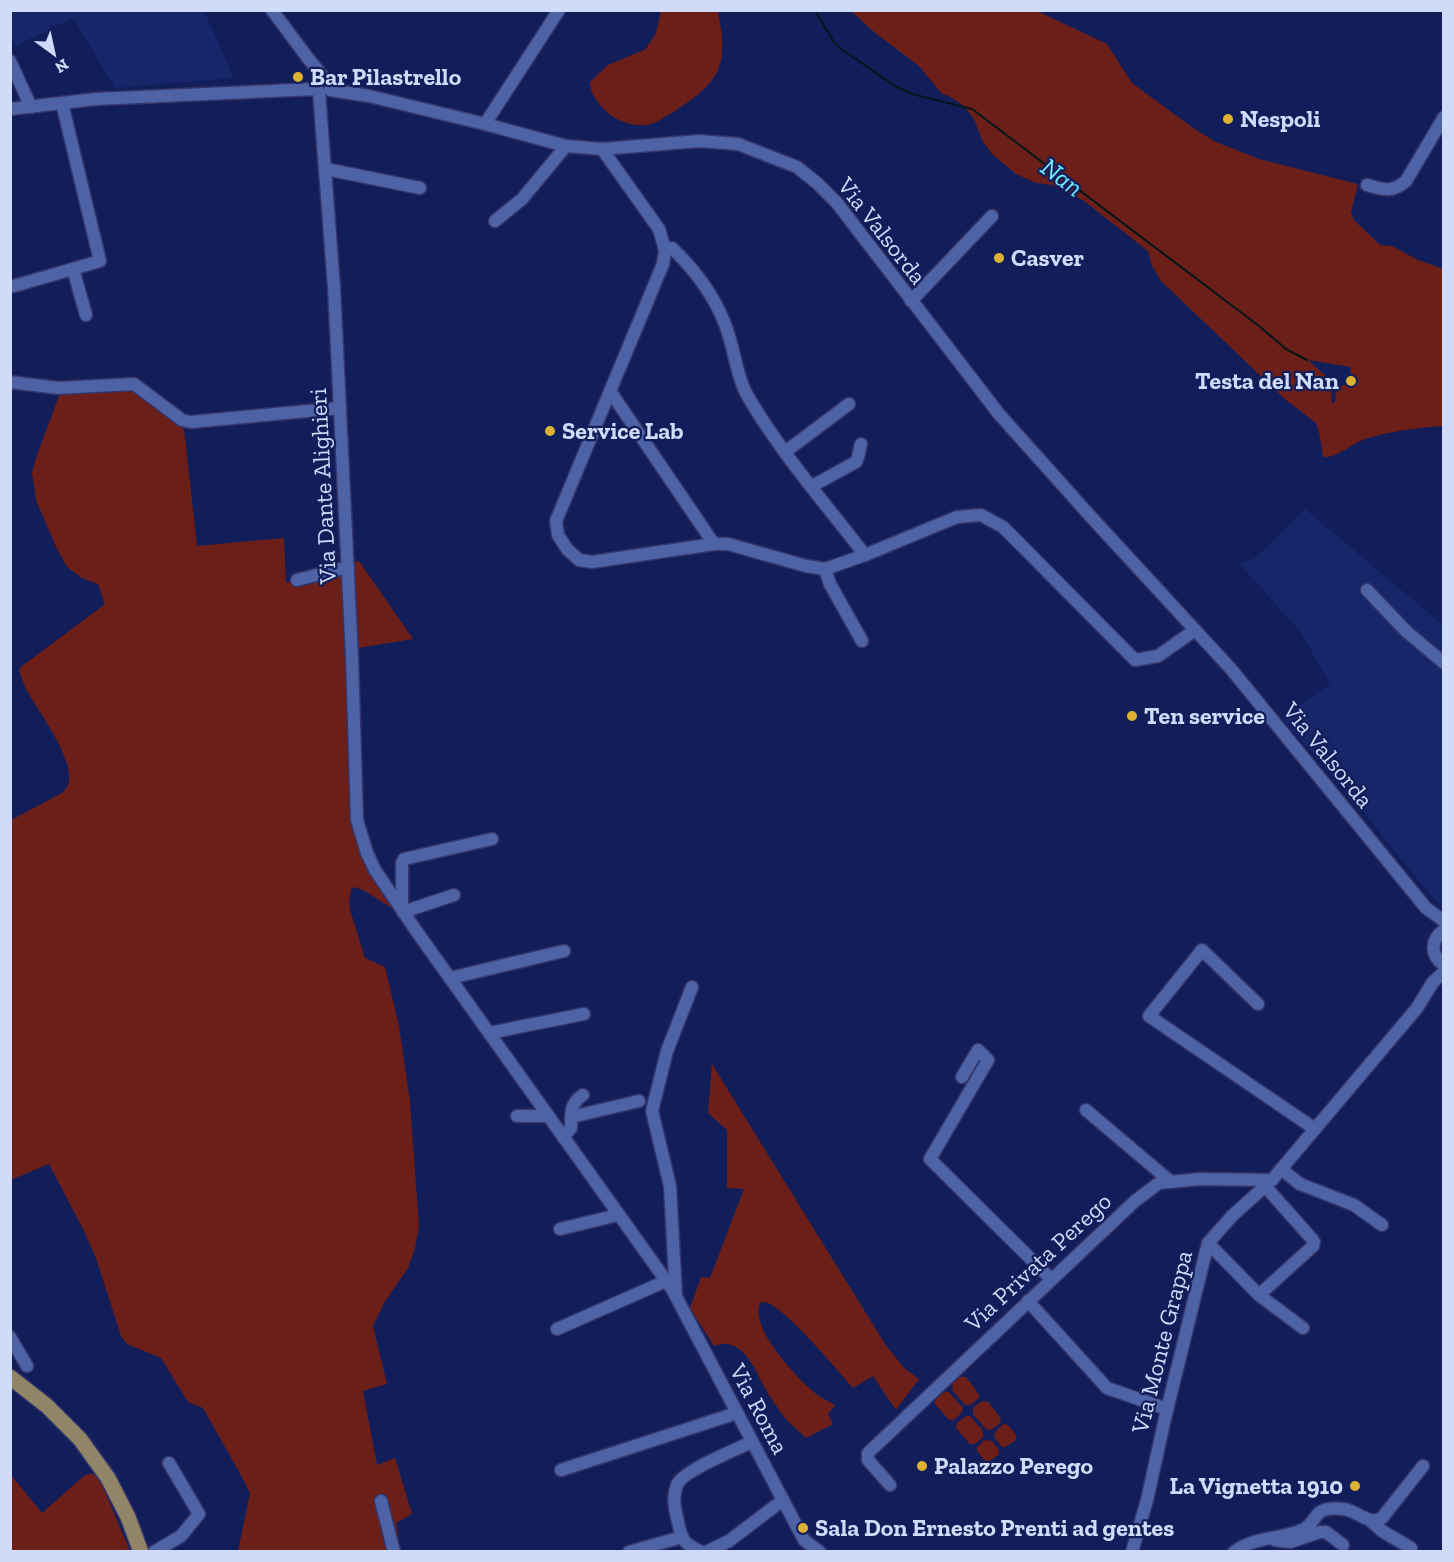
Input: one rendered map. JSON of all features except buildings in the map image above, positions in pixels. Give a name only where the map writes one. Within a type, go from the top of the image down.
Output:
[{"type":"main road","points":[[10,1377],[48,1406],[80,1439],[108,1478],[129,1517],[141,1551]]},
{"type":"street","points":[[10,109],[96,99],[301,91],[323,87],[307,57],[272,10]]},
{"type":"street","points":[[485,124],[559,10]]},
{"type":"street","points":[[10,61],[31,107]]},
{"type":"street","name":"Via Valsorda","points":[[323,87],[485,124],[566,147],[602,149],[699,141],[738,144],[797,167],[837,203],[999,414],[1231,669],[1426,908],[1443,921]]},
{"type":"street","name":"Via Dante Alighieri","points":[[323,87],[321,116],[334,287],[352,657],[357,820],[367,853]]},
{"type":"street","points":[[14,286],[100,261],[62,103]]},
{"type":"street","points":[[1367,185],[1382,190],[1391,190],[1406,181],[1443,117]]},
{"type":"street","points":[[495,221],[522,199],[566,147]]},
{"type":"street","points":[[602,149],[659,229],[665,250],[663,264],[556,521],[558,535],[567,549],[579,560],[592,562],[714,544],[728,544],[806,566],[825,569],[957,517],[981,515],[1003,527],[1135,660],[1158,656],[1195,630]]},
{"type":"street","points":[[326,169],[420,188]]},
{"type":"street","points":[[911,301],[992,216]]},
{"type":"street","points":[[665,250],[672,248],[684,260],[717,304],[729,334],[744,390],[785,452],[865,555]]},
{"type":"street","points":[[73,269],[86,315]]},
{"type":"street","points":[[10,382],[58,388],[134,384],[182,420],[191,422],[340,408]]},
{"type":"street","points":[[610,391],[714,544]]},
{"type":"street","points":[[785,452],[849,404]]},
{"type":"street","points":[[812,486],[856,462],[861,444]]},
{"type":"street","points":[[297,580],[348,567]]},
{"type":"street","points":[[825,569],[830,584],[862,641]]},
{"type":"street","points":[[1367,590],[1407,632],[1443,663]]},
{"type":"street","points":[[454,895],[403,911],[402,863],[404,859],[492,839]]},
{"type":"street","name":"Via Roma","points":[[367,853],[375,870],[403,911],[676,1296],[804,1540],[820,1551]]},
{"type":"street","name":"Via Valsorda","points":[[1426,908],[1431,921],[1433,946],[1440,962]]},
{"type":"street","points":[[1434,940],[1443,930]]},
{"type":"street","points":[[1258,1004],[1202,950],[1149,1016],[1315,1129]]},
{"type":"street","points":[[450,978],[564,951]]},
{"type":"street","name":"Via Monte Grappa","points":[[1132,1551],[1147,1500],[1208,1243],[1232,1216],[1281,1169],[1420,1004],[1433,982],[1440,962]]},
{"type":"street","name":"Via Monte Grappa","points":[[1433,982],[1443,972]]},
{"type":"street","points":[[676,1296],[670,1186],[652,1111],[667,1051],[692,987]]},
{"type":"street","points":[[489,1033],[584,1014]]},
{"type":"street","points":[[962,1077],[978,1050],[988,1060],[930,1159],[1051,1279]]},
{"type":"street","points":[[563,1137],[571,1128],[571,1108],[576,1099],[583,1095]]},
{"type":"street","points":[[571,1117],[639,1101]]},
{"type":"street","points":[[1086,1110],[1171,1182]]},
{"type":"street","points":[[517,1116],[548,1116]]},
{"type":"street","points":[[1281,1169],[1300,1184],[1354,1205],[1382,1225]]},
{"type":"street","name":"Via Privata Perego","points":[[890,1485],[868,1460],[868,1454],[1134,1201],[1159,1183],[1200,1179],[1268,1183]]},
{"type":"street","points":[[1258,1295],[1313,1246],[1314,1242],[1268,1183]]},
{"type":"street","points":[[560,1230],[618,1215]]},
{"type":"street","points":[[1208,1243],[1258,1295],[1303,1328]]},
{"type":"street","points":[[557,1329],[666,1281]]},
{"type":"street","points":[[1028,1301],[1107,1388],[1167,1409]]},
{"type":"street","points":[[10,1337],[27,1366]]},
{"type":"street","points":[[561,1470],[737,1413]]},
{"type":"street","points":[[752,1442],[694,1469],[677,1482],[673,1501],[682,1537],[688,1546],[704,1551],[729,1541],[783,1500]]},
{"type":"street","points":[[154,1551],[182,1536],[200,1514],[169,1463]]},
{"type":"street","points":[[1371,1521],[1378,1521],[1382,1518],[1423,1466]]},
{"type":"street","points":[[381,1502],[394,1551]]},
{"type":"street","points":[[1234,1551],[1249,1543],[1304,1529],[1320,1512],[1334,1509],[1346,1509],[1371,1521],[1382,1531],[1411,1548]]},
{"type":"street","points":[[1268,1539],[1290,1542],[1326,1532],[1343,1545]]},
{"type":"street","points":[[629,1551],[682,1537]]},
{"type":"shaded area","points":[[661,10],[718,11],[722,42],[721,61],[709,84],[675,111],[650,124],[626,123],[602,107],[592,93],[590,82],[608,65],[646,49],[656,33]]},
{"type":"shaded area","points":[[10,11],[204,11],[234,78],[115,88],[73,18],[16,46],[11,34]]},
{"type":"shaded area","points":[[851,11],[1037,11],[1107,44],[1132,83],[1216,142],[1259,159],[1358,185],[1351,212],[1354,220],[1380,245],[1392,246],[1416,259],[1443,269],[1443,426],[1374,436],[1334,455],[1323,457],[1316,423],[1286,400],[1161,281],[1151,264],[1148,251],[1084,201],[1052,185],[1036,183],[1016,174],[992,154],[982,140],[974,119],[964,106],[942,94],[919,66],[874,32]],"holes":[[[1308,360],[1351,367],[1348,381],[1336,388],[1335,403],[1331,402],[1332,387],[1327,377]]]},
{"type":"shaded area","points":[[130,390],[184,429],[197,546],[284,538],[286,583],[359,561],[413,639],[346,650],[355,803],[348,804],[360,846],[396,911],[355,887],[351,889],[349,903],[365,958],[385,967],[399,1026],[410,1102],[419,1226],[408,1268],[384,1303],[373,1326],[387,1384],[363,1391],[377,1465],[395,1458],[412,1514],[396,1523],[401,1551],[238,1551],[250,1493],[203,1408],[188,1402],[161,1358],[127,1344],[121,1336],[96,1258],[49,1164],[11,1180],[11,820],[62,793],[69,781],[66,760],[27,690],[19,670],[105,604],[98,584],[82,578],[67,567],[36,500],[32,473],[60,393]]},
{"type":"shaded area","points":[[1305,509],[1443,625],[1443,910],[1350,796],[1282,718],[1330,684],[1301,633],[1240,564],[1255,558]]},
{"type":"shaded area","points":[[712,1064],[885,1344],[904,1368],[919,1379],[896,1410],[873,1376],[853,1388],[784,1314],[765,1302],[760,1303],[758,1313],[761,1326],[777,1352],[807,1386],[817,1395],[835,1405],[828,1414],[833,1424],[806,1438],[782,1414],[753,1365],[741,1350],[724,1344],[714,1346],[690,1308],[701,1277],[710,1278],[744,1189],[727,1188],[727,1130],[708,1113]]},
{"type":"shaded area","points":[[960,1377],[966,1377],[978,1393],[979,1398],[970,1405],[965,1405],[952,1390],[952,1384]]},
{"type":"shaded area","points":[[944,1392],[949,1392],[963,1408],[954,1420],[949,1420],[935,1404],[935,1400]]},
{"type":"shaded area","points":[[982,1401],[988,1402],[1000,1417],[1001,1422],[991,1430],[986,1429],[973,1414],[973,1408]]},
{"type":"shaded area","points":[[966,1416],[970,1416],[983,1431],[983,1437],[975,1444],[970,1444],[956,1428],[957,1423]]},
{"type":"shaded area","points":[[1003,1424],[1008,1425],[1016,1435],[1016,1440],[1006,1447],[1002,1447],[994,1437],[995,1432]]},
{"type":"shaded area","points":[[985,1440],[992,1441],[999,1450],[998,1455],[990,1461],[985,1461],[977,1451],[977,1447]]},
{"type":"shaded area","points":[[89,1474],[94,1474],[100,1480],[130,1551],[11,1551],[11,1475],[42,1513]]},
{"type":"waterway","name":"Nan","points":[[815,10],[835,44],[844,51],[895,86],[912,94],[972,109],[1259,326],[1286,349],[1307,360]]},
{"type":"place","name":"Bar Pilastrello","points":[[298,77]]},
{"type":"place","name":"Nespoli","points":[[1228,119]]},
{"type":"place","name":"Casver","points":[[999,258]]},
{"type":"place","name":"Testa del Nan","points":[[1351,381]]},
{"type":"place","name":"Service Lab","points":[[550,431]]},
{"type":"place","name":"Ten service","points":[[1132,716]]},
{"type":"place","name":"Palazzo Perego","points":[[922,1466]]},
{"type":"place","name":"La Vignetta 1910","points":[[1355,1486]]},
{"type":"place","name":"Sala Don Ernesto Prenti ad gentes","points":[[803,1528]]}]
